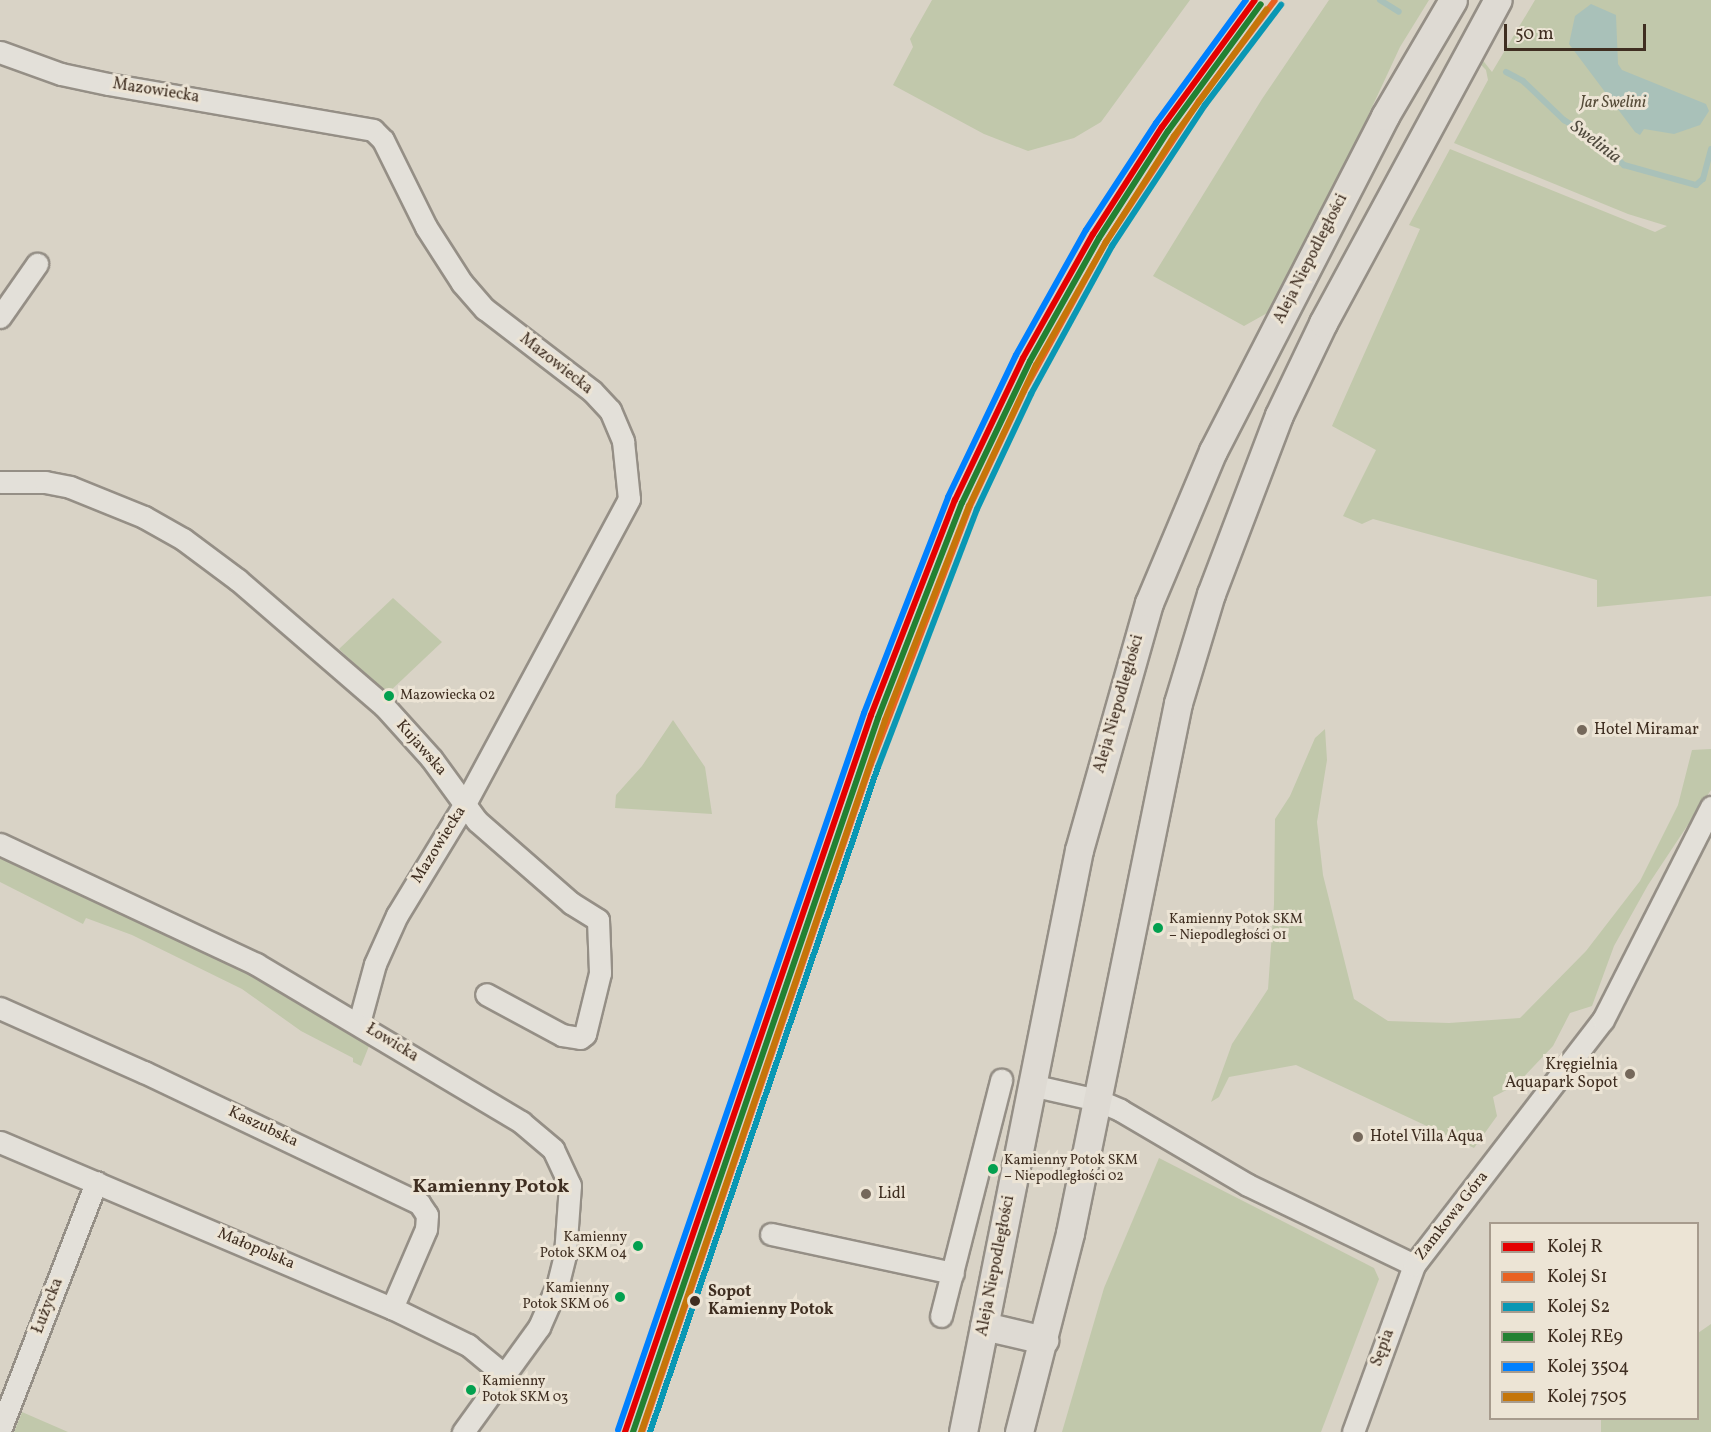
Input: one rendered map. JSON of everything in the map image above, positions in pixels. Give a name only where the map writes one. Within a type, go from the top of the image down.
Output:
[{"type":"main road","name":"Aleja Niepodległości","points":[[963,1432],[1079,850],[1149,603],[1213,451],[1385,116],[1453,0]]},
{"type":"main road","points":[[1019,1432],[1044,1340],[1097,1100],[1178,704],[1231,537],[1279,415],[1323,323],[1468,51],[1498,0]]},
{"type":"main road","points":[[984,1326],[1044,1340]]},
{"type":"street","name":"Mazowiecka","points":[[0,52],[61,74],[99,82],[373,130],[383,140],[426,227],[462,283],[485,309],[584,384],[610,410],[622,441],[629,500],[464,805],[386,937],[359,1023]]},
{"type":"street","points":[[0,317],[37,264]]},
{"type":"street","name":"Kujawska","points":[[0,483],[45,482],[70,487],[144,517],[183,540],[238,580],[384,706],[431,758],[477,821],[571,903],[598,920],[600,973],[585,1034],[580,1038],[562,1035],[486,994]]},
{"type":"street","name":"Zamkowa Góra","points":[[1031,1085],[1097,1100],[1172,1138],[1248,1185],[1414,1265],[1603,1020],[1711,807]]},
{"type":"street","name":"Łowicka","points":[[0,844],[227,949],[359,1023],[539,1134],[564,1168],[570,1209],[558,1286],[538,1327],[463,1432]]},
{"type":"street","name":"Kaszubska","points":[[0,1008],[144,1072],[420,1203],[427,1215],[426,1229],[392,1308]]},
{"type":"street","points":[[941,1316],[1001,1080]]},
{"type":"street","name":"Małopolska","points":[[0,1142],[392,1308],[468,1345],[503,1374]]},
{"type":"street","name":"Łużycka","points":[[0,1430],[96,1182]]},
{"type":"street","points":[[771,1234],[953,1273]]},
{"type":"street","name":"Sępia","points":[[1353,1432],[1414,1265]]},
{"type":"green space","points":[[932,0],[1190,0],[1101,122],[1074,138],[1028,151],[984,134],[893,85],[913,47],[910,39]]},
{"type":"green space","points":[[1329,0],[1429,0],[1400,47],[1333,191],[1269,312],[1244,326],[1153,276],[1262,99]]},
{"type":"green space","name":"Jar Swelini","points":[[1535,0],[1711,0],[1711,596],[1597,607],[1597,580],[1373,519],[1362,524],[1343,516],[1376,450],[1332,426],[1420,229],[1409,225],[1450,149],[1655,232],[1667,226],[1628,214],[1454,143],[1488,80],[1486,70],[1457,40],[1474,49],[1492,72]]},
{"type":"green space","points":[[393,598],[442,642],[387,694],[339,649]]},
{"type":"green space","points":[[673,720],[705,767],[712,814],[615,808],[616,795],[642,766]]},
{"type":"green space","points":[[1325,729],[1327,760],[1317,822],[1323,875],[1354,999],[1388,1021],[1449,1023],[1520,1018],[1586,951],[1640,881],[1678,805],[1692,750],[1711,749],[1711,790],[1648,885],[1614,946],[1592,1006],[1570,1013],[1553,1046],[1516,1085],[1493,1097],[1497,1116],[1474,1148],[1296,1065],[1229,1077],[1219,1097],[1211,1102],[1232,1044],[1268,989],[1274,904],[1275,819],[1290,796],[1315,738]]},
{"type":"green space","points":[[0,855],[256,975],[363,1040],[369,1046],[361,1066],[353,1062],[353,1058],[301,1031],[242,989],[132,935],[86,918],[83,924],[0,882]]},
{"type":"green space","points":[[1159,1158],[1374,1268],[1379,1279],[1321,1432],[1062,1432],[1104,1288]]},
{"type":"green space","points":[[1711,1324],[1711,1432],[1601,1432],[1601,1420],[1699,1420],[1699,1332]]},
{"type":"green space","points":[[22,1412],[68,1432],[14,1432]]},
{"type":"water","points":[[1591,4],[1616,15],[1618,64],[1622,70],[1706,104],[1709,111],[1700,125],[1674,134],[1644,129],[1640,135],[1635,132],[1569,44],[1575,16]]},
{"type":"waterway","name":"Swelinia","points":[[1380,0],[1399,12]]},
{"type":"waterway","name":"Swelinia","points":[[1506,72],[1523,81],[1564,120],[1601,143],[1624,165],[1696,185],[1703,179],[1711,149]]},
{"type":"rail line","name":"3504","points":[[618,1430],[864,713],[948,497],[1016,355],[1086,230],[1156,123],[1246,0]]},
{"type":"rail line","name":"R","points":[[625,1432],[871,715],[955,500],[1023,358],[1093,234],[1162,127],[1255,0]]},
{"type":"rail line","name":"S1","points":[[642,1432],[871,764],[970,506],[1024,391],[1106,242],[1199,101],[1275,0]]},
{"type":"rail line","name":"RE9","points":[[633,1432],[878,718],[962,503],[1030,361],[1099,238],[1168,131],[1261,4]]},
{"type":"rail line","name":"S2","points":[[650,1432],[878,767],[977,509],[1031,394],[1112,246],[1205,105],[1281,5]]},
{"type":"rail line","name":"7505","points":[[641,1432],[885,720],[969,506],[1036,365],[1106,242],[1174,136],[1267,9]]},
{"type":"place","name":"Mazowiecka 02","points":[[389,696]]},
{"type":"place","name":"Hotel Miramar","points":[[1582,730]]},
{"type":"place","name":"Kamienny Potok SKM – Niepodległości 01","points":[[1158,928]]},
{"type":"place","name":"Kręgielnia Aquapark Sopot","points":[[1630,1074]]},
{"type":"place","name":"Hotel Villa Aqua","points":[[1358,1137]]},
{"type":"place","name":"Kamienny Potok SKM – Niepodległości 02","points":[[993,1169]]},
{"type":"place","name":"Lidl","points":[[866,1194]]},
{"type":"place","name":"Kamienny Potok SKM 04","points":[[638,1246]]},
{"type":"place","name":"Kamienny Potok SKM 06","points":[[620,1297]]},
{"type":"place","name":"Sopot Kamienny Potok","points":[[695,1301]]},
{"type":"place","name":"Kamienny Potok SKM 03","points":[[471,1390]]},
{"type":"district","name":"Kamienny Potok","points":[[491,1187]]}]
